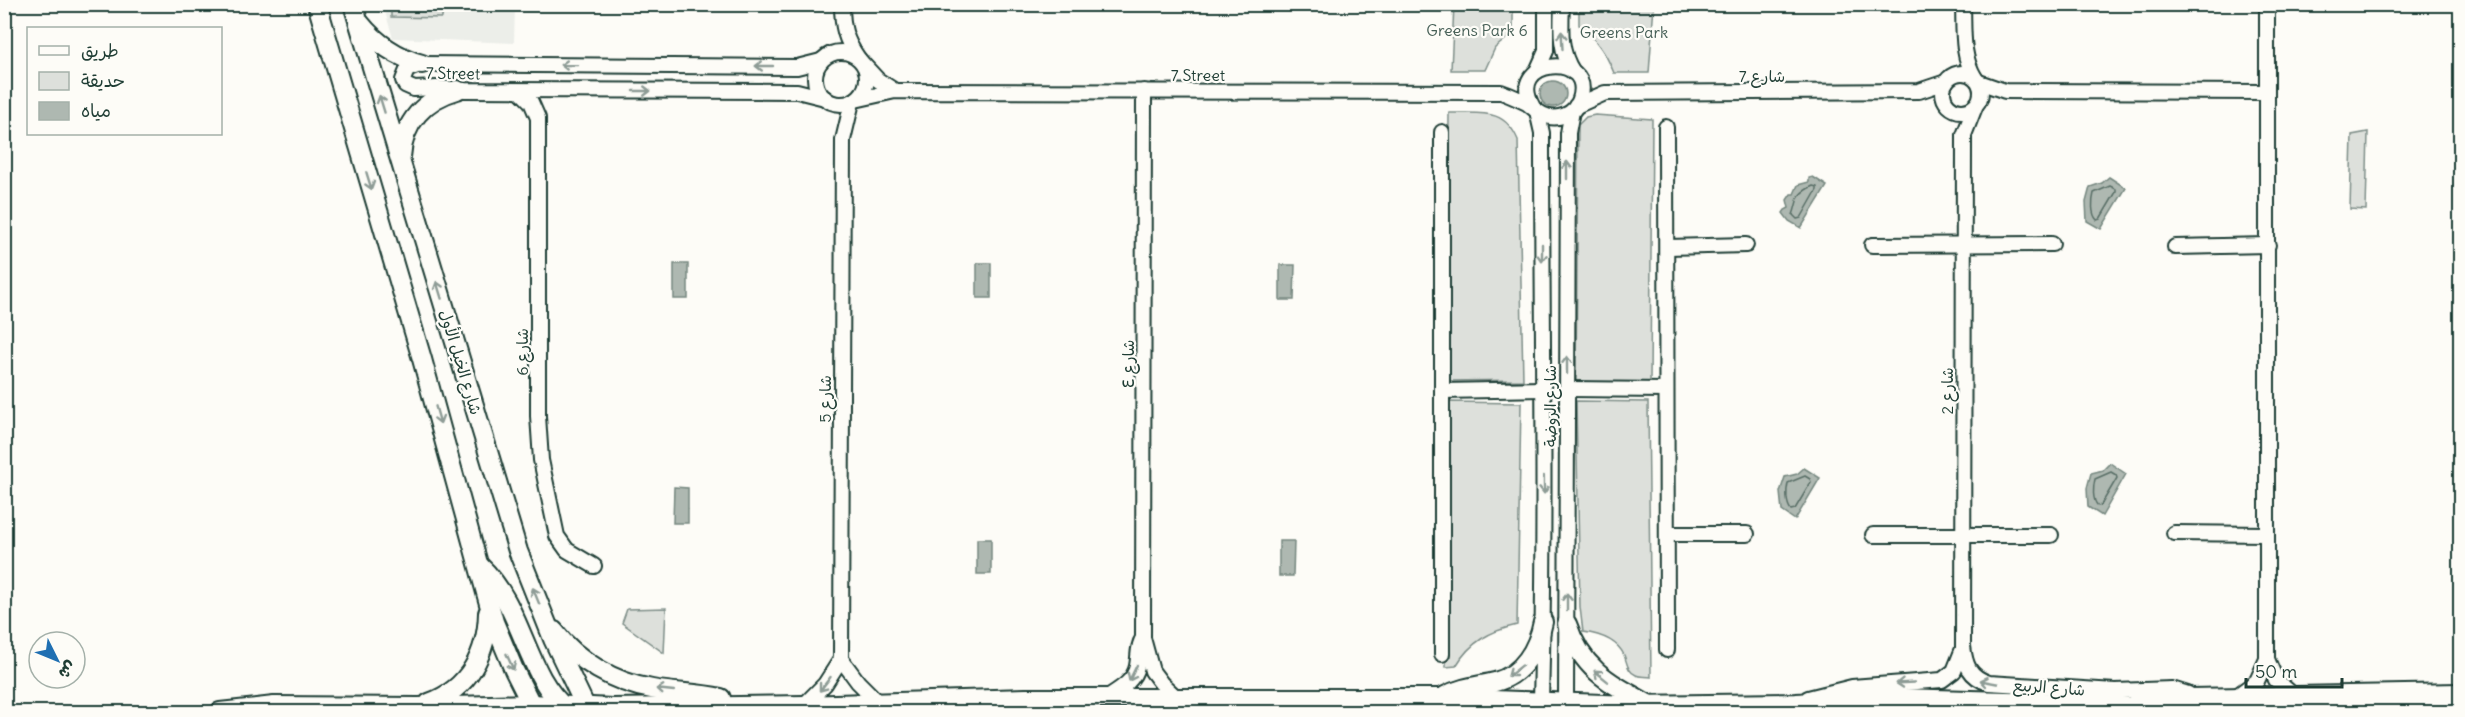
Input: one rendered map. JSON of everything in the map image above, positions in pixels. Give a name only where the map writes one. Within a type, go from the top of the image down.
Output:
[{"type":"main road","points":[[317,4],[422,359],[480,566],[488,605],[500,639],[533,710]]},
{"type":"main road","points":[[355,12],[385,47],[400,56],[422,64]]},
{"type":"main road","name":"شارع الخيل الأول","points":[[355,12],[519,551],[565,668],[577,709]]},
{"type":"main road","points":[[401,164],[403,142],[418,112],[435,98],[457,90]]},
{"type":"main road","points":[[480,566],[496,583],[509,603],[550,691],[577,709]]},
{"type":"main road","points":[[418,706],[450,694],[473,670],[485,638],[488,605]]},
{"type":"main road","points":[[546,620],[574,652],[610,675],[651,689],[709,696],[742,706]]},
{"type":"main road","points":[[1440,698],[1461,688],[1496,681],[1518,670],[1535,648],[1543,622]]},
{"type":"main road","points":[[1567,624],[1575,644],[1592,669],[1609,682],[1651,705]]},
{"type":"main road","points":[[537,666],[555,687],[564,682],[565,668]]},
{"type":"main road","name":"شارع الربيع","points":[[2192,704],[2238,695],[2460,693]]},
{"type":"main road","points":[[220,712],[274,706],[505,705],[533,710],[1106,698],[1440,698],[1541,707],[1796,703],[1899,698],[2460,710]]},
{"type":"street","points":[[842,4],[842,28],[848,44],[878,80],[895,91]]},
{"type":"street","points":[[1535,109],[1530,102],[1528,88],[1546,51],[1546,4]]},
{"type":"street","points":[[1501,92],[1551,118],[1566,115],[1574,108],[1581,92],[1575,75],[1565,58],[1561,43],[1562,4]]},
{"type":"street","points":[[1964,4],[1964,47],[1968,63],[1982,91],[1977,105]]},
{"type":"street","points":[[2267,4],[2267,659],[2276,680],[2293,695]]},
{"type":"street","points":[[823,59],[831,54],[845,52],[861,61],[867,79],[861,94],[854,101],[840,104],[827,99],[816,84],[817,68],[842,28]]},
{"type":"street","points":[[1964,47],[1943,93],[1948,105],[1963,112],[2005,91]]},
{"type":"street","name":"7 Street","points":[[823,59],[797,67],[422,64],[412,67],[404,75],[404,80],[409,88],[559,91],[797,91],[827,99]]},
{"type":"street","points":[[1501,92],[1555,65],[1568,68],[1575,75]]},
{"type":"street","points":[[1949,79],[1963,73],[2005,91],[2267,92]]},
{"type":"street","name":"شارع 7","points":[[1575,75],[1605,93]]},
{"type":"street","name":"شارع 7","points":[[1574,108],[1605,93],[1919,91],[1949,79]]},
{"type":"street","points":[[520,90],[531,102],[538,118]]},
{"type":"street","points":[[538,118],[547,102],[559,91]]},
{"type":"street","name":"7 Street","points":[[854,101],[895,91],[1501,92]]},
{"type":"street","name":"شارع ٤","points":[[1144,91],[1143,638],[1152,672],[1177,698]]},
{"type":"street","name":"شارع 7","points":[[1919,91],[1948,105]]},
{"type":"street","name":"شارع 5","points":[[827,99],[843,140]]},
{"type":"street","name":"شارع 5","points":[[841,659],[843,140],[854,101]]},
{"type":"street","name":"شارع 2","points":[[1948,105],[1964,135],[1963,646]]},
{"type":"street","name":"شارع 2","points":[[1964,135],[1977,105]]},
{"type":"street","name":"شارع الروضة","points":[[1566,707],[1568,133],[1574,108]]},
{"type":"street","name":"شارع الروضة","points":[[1535,109],[1542,133],[1542,389],[1545,537],[1541,707]]},
{"type":"street","name":"شارع 6","points":[[538,118],[538,416],[541,460],[557,536],[567,550],[594,566]]},
{"type":"street","points":[[1666,127],[1667,650]]},
{"type":"street","points":[[1442,132],[1442,654]]},
{"type":"street","points":[[1872,245],[2052,244]]},
{"type":"street","points":[[1668,247],[1746,245]]},
{"type":"street","points":[[2175,247],[2268,245]]},
{"type":"street","points":[[1442,392],[1542,389]]},
{"type":"street","points":[[1567,389],[1666,390]]},
{"type":"street","points":[[2174,533],[2266,534]]},
{"type":"street","points":[[1667,534],[1747,534]]},
{"type":"street","points":[[1873,535],[2051,535]]},
{"type":"street","name":"شارع ٤","points":[[1106,698],[1131,679],[1137,665],[1138,648],[1143,638]]},
{"type":"street","points":[[1796,703],[1824,693],[1852,687],[1942,680],[1958,665],[1963,646]]},
{"type":"street","name":"شارع الربيع","points":[[1963,646],[1967,668],[1980,680],[1989,683],[2115,691],[2172,689],[2192,704]]},
{"type":"street","points":[[804,705],[825,684],[841,659],[858,682],[879,703]]},
{"type":"street","points":[[2238,695],[2257,681],[2267,659]]},
{"type":"shaded area","points":[[383,5],[515,5],[514,43],[393,38]]},
{"type":"green space","points":[[391,5],[443,5],[442,18],[391,17]]},
{"type":"green space","name":"Greens Park 6","points":[[1454,5],[1513,5],[1513,33],[1495,48],[1485,70],[1451,70]]},
{"type":"green space","name":"Greens Park","points":[[1579,5],[1654,5],[1649,73],[1614,73],[1600,47],[1579,25]]},
{"type":"green space","points":[[1449,113],[1481,113],[1498,117],[1506,122],[1518,140],[1523,380],[1447,381]]},
{"type":"green space","points":[[1595,115],[1652,119],[1650,383],[1576,382],[1578,125],[1586,117]]},
{"type":"green space","points":[[2368,132],[2366,210],[2350,209],[2352,135]]},
{"type":"green space","points":[[1576,401],[1648,402],[1651,677],[1633,673],[1617,645],[1601,636],[1583,632],[1580,607]]},
{"type":"green space","points":[[1448,402],[1521,403],[1517,625],[1490,634],[1474,644],[1456,666],[1446,667]]},
{"type":"green space","points":[[666,608],[664,653],[622,623],[627,609]]},
{"type":"water","points":[[1553,81],[1562,85],[1566,94],[1562,103],[1553,107],[1544,103],[1540,94],[1544,85]]},
{"type":"water","points":[[1813,177],[1827,186],[1801,228],[1789,221],[1783,213],[1789,208],[1787,200],[1791,194],[1794,194],[1798,185],[1809,182],[1809,178]]},
{"type":"water","points":[[2109,177],[2126,188],[2101,229],[2087,221],[2086,202],[2090,187],[2102,183]]},
{"type":"water","points":[[977,263],[991,263],[991,298],[977,298]]},
{"type":"water","points":[[674,264],[688,264],[688,299],[674,299]]},
{"type":"water","points":[[1280,265],[1295,265],[1294,300],[1280,300]]},
{"type":"water","points":[[2110,463],[2126,474],[2102,516],[2088,507],[2087,488],[2091,473],[2103,470]]},
{"type":"water","points":[[1804,468],[1820,478],[1795,520],[1782,511],[1780,492],[1785,477],[1797,474]]},
{"type":"water","points":[[674,487],[688,488],[688,523],[673,523]]},
{"type":"water","points":[[977,539],[991,539],[991,574],[977,574]]},
{"type":"water","points":[[1279,541],[1294,541],[1293,576],[1279,576]]}]
